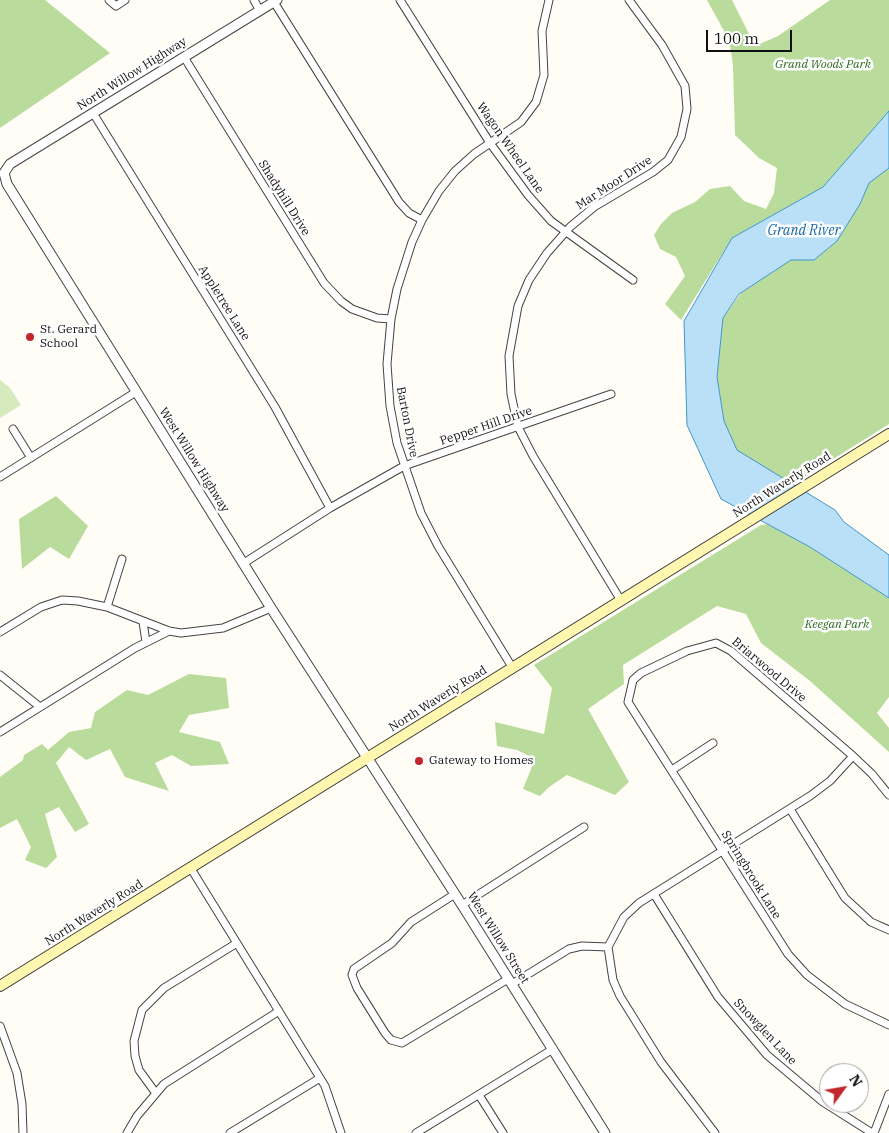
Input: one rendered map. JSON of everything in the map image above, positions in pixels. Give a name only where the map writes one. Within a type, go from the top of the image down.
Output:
[{"type":"main road","name":"North Waverly Road","points":[[0,986],[620,599],[889,434]]},
{"type":"street","points":[[109,0],[116,6],[126,0]]},
{"type":"street","points":[[254,0],[260,11]]},
{"type":"street","name":"Wagon Wheel Lane","points":[[400,0],[490,144],[528,195],[551,221],[633,280]]},
{"type":"street","name":"Barton Drive","points":[[512,667],[430,530],[411,487],[404,466],[390,406],[387,364],[391,320],[402,269],[422,220],[439,191],[455,171],[521,122],[539,96],[544,75],[542,31],[549,0]]},
{"type":"street","name":"Mar Moor Drive","points":[[620,599],[536,461],[518,427],[509,374],[510,342],[515,318],[530,280],[547,253],[565,232],[594,207],[652,172],[668,160],[681,137],[687,109],[685,86],[662,45],[629,0]]},
{"type":"street","points":[[276,1],[399,202],[404,208],[422,220]]},
{"type":"street","name":"North Willow Highway","points":[[2,172],[10,164],[276,1]]},
{"type":"street","name":"Shadyhill Drive","points":[[184,57],[324,283],[341,301],[352,309],[370,316],[391,320]]},
{"type":"street","name":"Appletree Lane","points":[[93,113],[275,407],[330,508]]},
{"type":"street","name":"West Willow Highway","points":[[2,172],[7,184],[136,392],[367,757]]},
{"type":"street","points":[[0,477],[136,392]]},
{"type":"street","name":"Pepper Hill Drive","points":[[244,563],[330,508],[404,466],[611,394]]},
{"type":"street","points":[[13,429],[31,458]]},
{"type":"street","points":[[107,607],[122,558]]},
{"type":"street","points":[[0,632],[41,607],[62,600],[107,607],[143,622],[181,633],[223,628],[271,608]]},
{"type":"street","points":[[143,622],[146,642]]},
{"type":"street","points":[[0,732],[146,642],[169,631]]},
{"type":"street","name":"Briarwood Drive","points":[[628,702],[633,680],[687,651],[716,643],[731,651],[853,756],[872,774],[889,795]]},
{"type":"street","points":[[0,675],[40,707]]},
{"type":"street","name":"Springbrook Lane","points":[[628,702],[774,933],[807,975],[845,1004],[889,1025]]},
{"type":"street","points":[[672,770],[713,744]]},
{"type":"street","points":[[714,1133],[662,1062],[620,996],[613,980],[608,947],[615,932],[631,910],[790,809],[830,781],[853,756]]},
{"type":"street","name":"West Willow Street","points":[[367,757],[605,1133]]},
{"type":"street","points":[[790,809],[844,898],[871,922],[889,930]]},
{"type":"street","points":[[462,905],[584,828]]},
{"type":"street","points":[[190,867],[320,1078],[341,1133]]},
{"type":"street","points":[[455,894],[411,922],[392,944],[357,965],[352,975],[357,988],[385,1033],[397,1043],[410,1040],[569,949],[582,946],[608,947]]},
{"type":"street","name":"Snowglen Lane","points":[[654,894],[718,997],[767,1055],[823,1102],[873,1133]]},
{"type":"street","points":[[155,1092],[143,1075],[135,1056],[134,1040],[142,1010],[164,988],[237,943]]},
{"type":"street","points":[[127,1133],[155,1092],[178,1073],[278,1011]]},
{"type":"street","points":[[0,1026],[17,1073],[22,1104],[23,1133]]},
{"type":"street","points":[[416,1133],[553,1050]]},
{"type":"street","points":[[230,1133],[320,1078]]},
{"type":"street","points":[[873,1133],[889,1094]]},
{"type":"street","points":[[479,1095],[503,1133]]},
{"type":"green space","points":[[0,0],[45,0],[110,53],[0,128]]},
{"type":"green space","name":"Grand Woods Park","points":[[707,0],[732,0],[755,46],[778,36],[830,0],[889,0],[889,111],[823,187],[732,238],[681,320],[665,304],[685,276],[676,257],[660,249],[654,235],[661,224],[672,213],[695,202],[710,189],[730,186],[744,201],[766,209],[774,193],[777,168],[759,158],[735,135],[733,65],[729,40]]},
{"type":"green space","points":[[889,168],[889,424],[792,485],[737,451],[724,421],[717,377],[723,318],[742,292],[791,260],[814,260],[837,241],[860,204],[869,183]]},
{"type":"green space","points":[[0,380],[10,388],[21,405],[0,418]]},
{"type":"green space","points":[[56,496],[88,526],[69,559],[50,547],[22,569],[19,519]]},
{"type":"green space","name":"Keegan Park","points":[[768,524],[810,547],[889,598],[889,697],[877,713],[889,728],[889,752],[810,681],[761,643],[746,614],[717,606],[623,665],[624,684],[588,709],[629,782],[615,795],[567,775],[549,787],[540,796],[523,789],[535,759],[517,750],[497,746],[495,722],[544,734],[552,688],[534,665],[761,525]]},
{"type":"green space","points":[[189,674],[226,678],[229,708],[189,715],[179,732],[220,742],[229,764],[191,766],[172,755],[155,763],[169,791],[125,777],[110,749],[86,760],[69,747],[56,763],[89,824],[75,832],[59,807],[45,814],[57,857],[46,868],[25,860],[31,847],[17,819],[0,828],[0,777],[23,760],[24,755],[42,744],[48,750],[69,732],[91,728],[95,712],[127,690],[148,695]]},
{"type":"water","name":"Grand River","points":[[889,111],[889,168],[869,183],[860,204],[837,241],[814,260],[791,260],[739,294],[723,318],[717,377],[724,421],[737,450],[835,510],[844,522],[889,555],[889,598],[810,547],[721,499],[687,425],[684,321],[732,238],[823,187]]},
{"type":"place","name":"St. Gerard School","points":[[30,337]]},
{"type":"place","name":"Gateway to Homes","points":[[419,761]]}]
